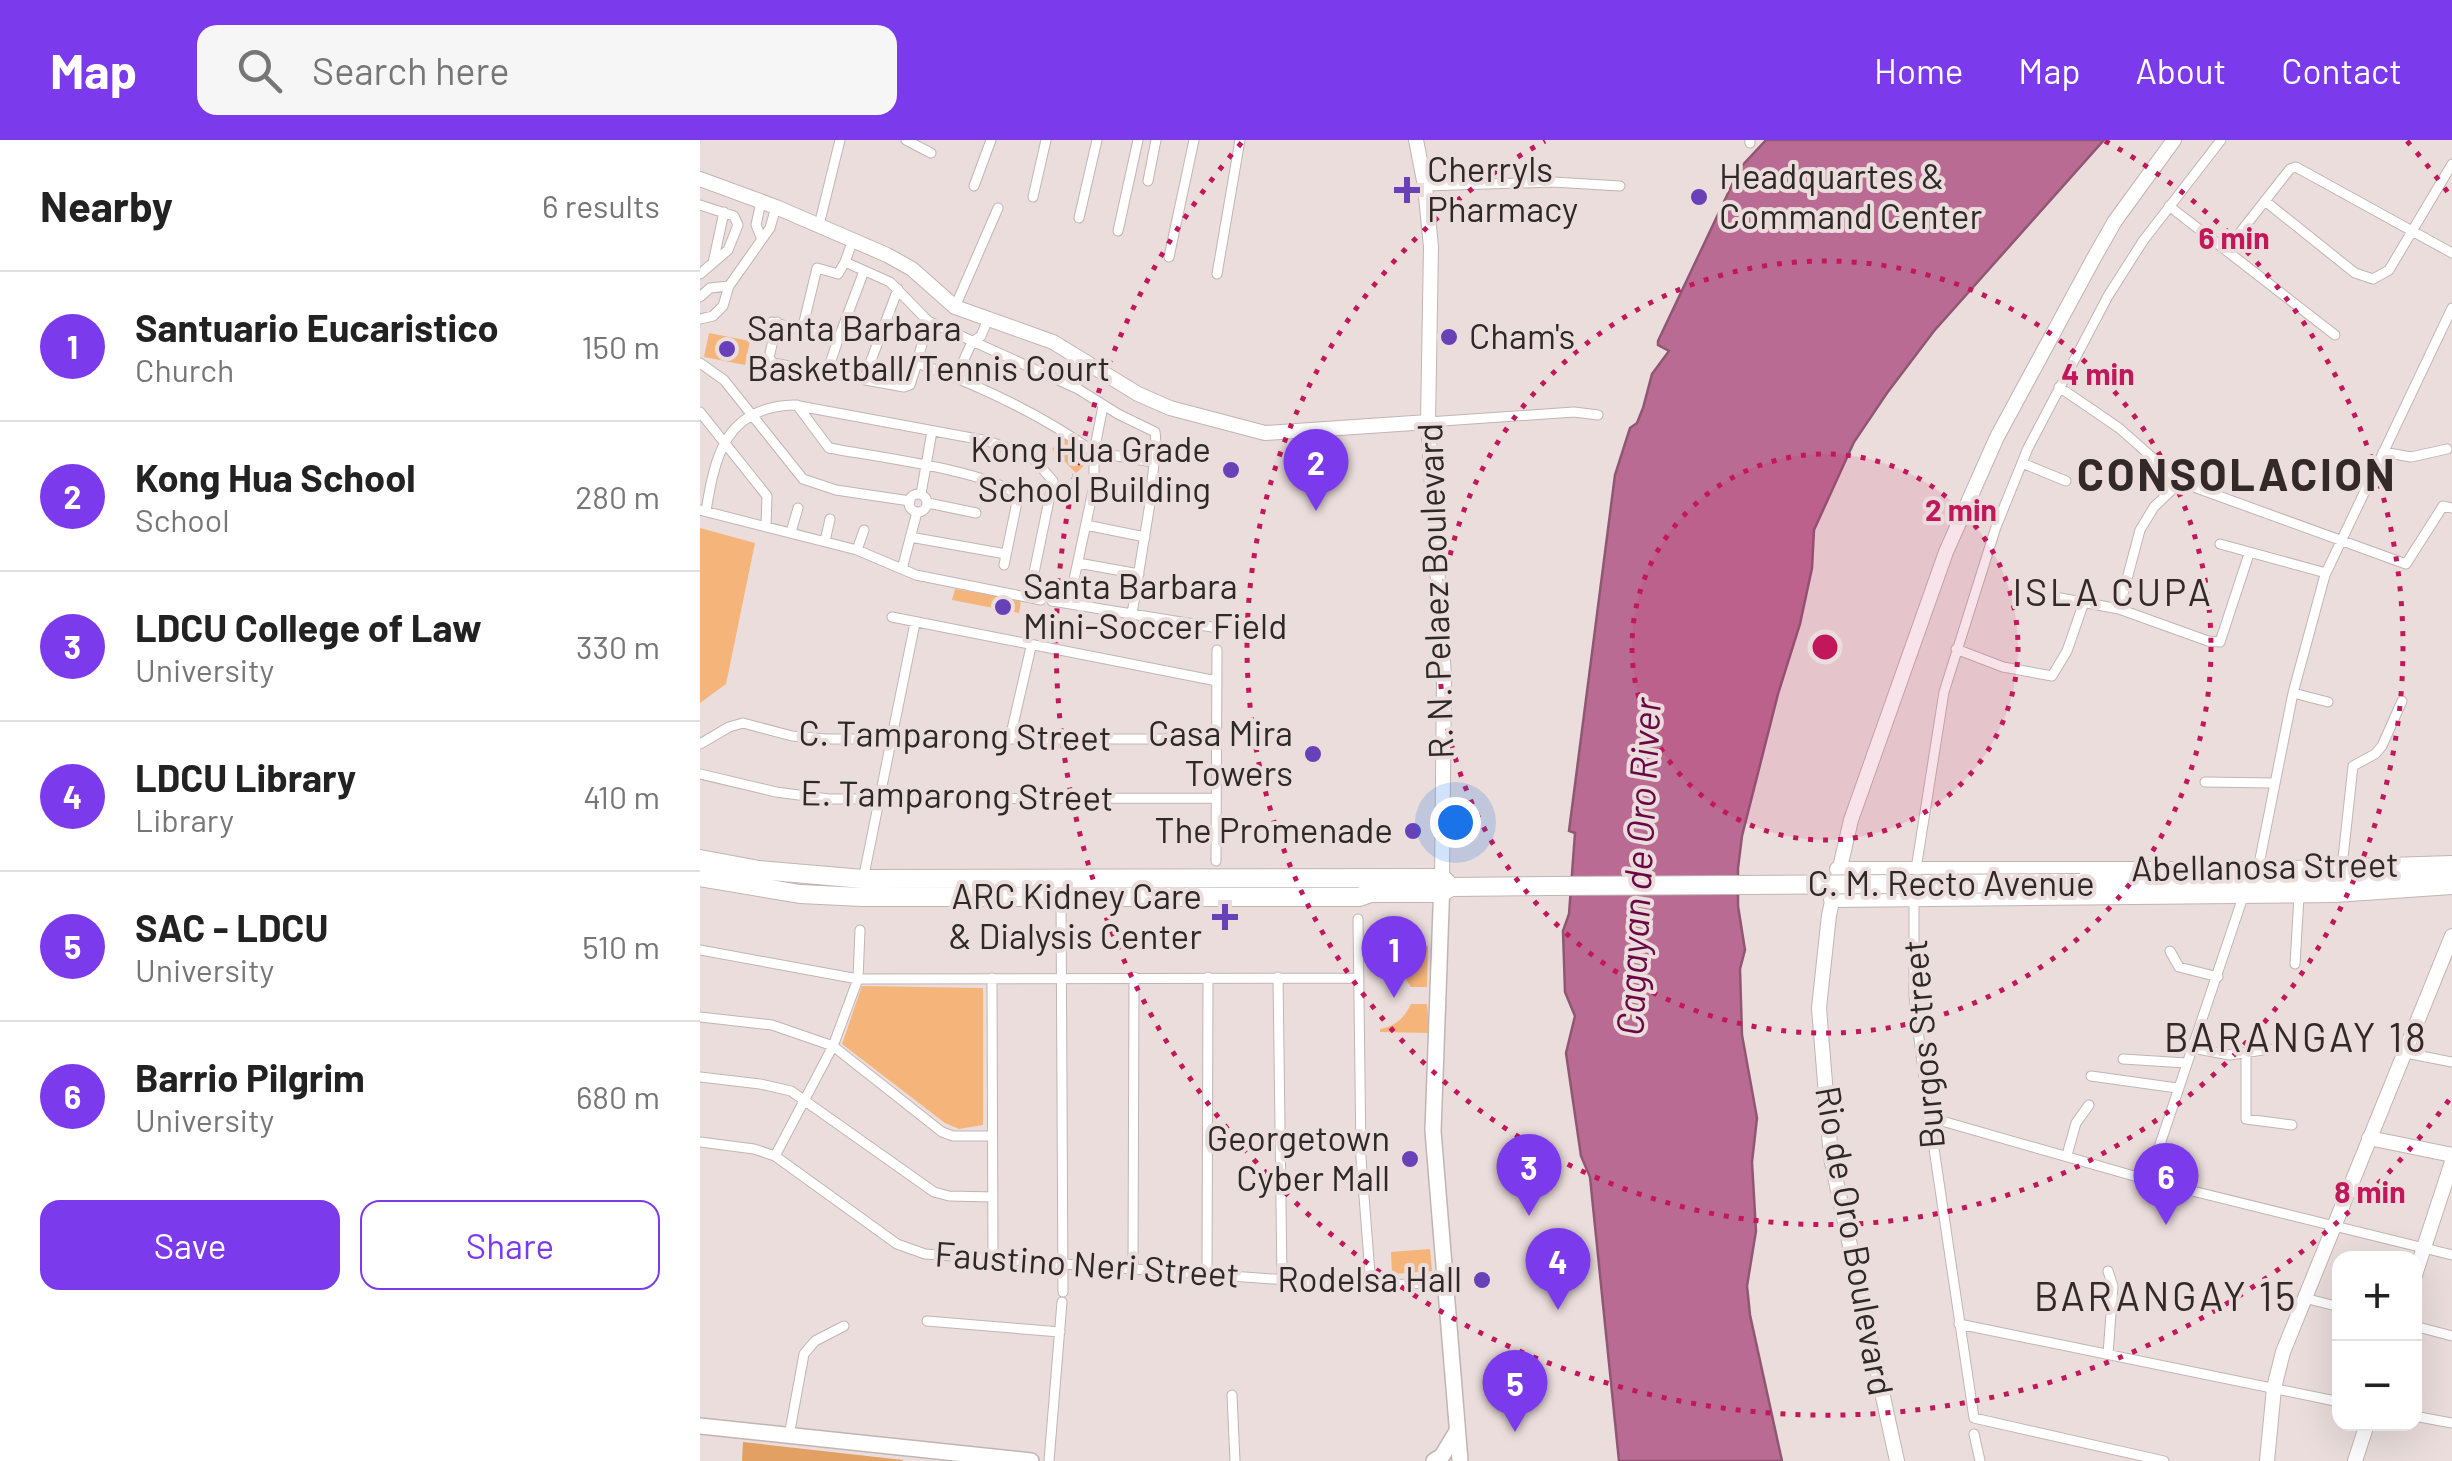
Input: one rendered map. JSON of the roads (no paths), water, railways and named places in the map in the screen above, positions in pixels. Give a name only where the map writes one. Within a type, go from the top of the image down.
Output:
[{"type":"highway","name":"C. M. Recto Avenue","points":[[700,859],[863,888]]},
{"type":"highway","name":"C. M. Recto Avenue","points":[[1216,878],[1359,897],[1371,893],[1549,886],[2319,883],[2452,875]]},
{"type":"highway","name":"C. M. Recto Avenue","points":[[700,876],[800,894],[863,888],[1061,887],[1216,878],[1444,892]]},
{"type":"main road","name":"R. N. Pelaez Boulevard","points":[[1416,140],[1431,247],[1428,422],[1444,677],[1444,892],[1433,1130],[1460,1461]]},
{"type":"main road","name":"Rio de Oro Boulevard","points":[[1897,1461],[1828,1132],[1820,982],[1838,869],[1887,712],[1974,485],[2101,244],[2174,140]]},
{"type":"main road","points":[[700,179],[819,225],[912,268],[955,307],[1054,342],[1154,402],[1249,431],[1298,432],[1428,422]]},
{"type":"main road","name":"Abellanosa Street","points":[[1838,869],[2258,869],[2452,863]]},
{"type":"main road","name":"Burgos Street","points":[[1914,899],[1916,870]]},
{"type":"main road","points":[[1832,900],[2299,896],[2452,887]]},
{"type":"main road","points":[[2267,1461],[2274,1388],[2283,1352],[2369,1138],[2448,963],[2452,936]]},
{"type":"main road","points":[[2369,1138],[2452,1159],[2422,1254]]},
{"type":"main road","points":[[700,1426],[949,1458],[1031,1461]]},
{"type":"main road","points":[[1434,1461],[1442,1456],[1457,1430]]},
{"type":"main road","points":[[1457,1430],[1472,1461]]},
{"type":"main road","points":[[2355,1461],[2366,1431]]},
{"type":"street","points":[[819,225],[840,140]]},
{"type":"street","points":[[906,140],[931,154]]},
{"type":"street","points":[[974,186],[991,140]]},
{"type":"street","points":[[1033,197],[1046,140]]},
{"type":"street","points":[[1079,218],[1097,140]]},
{"type":"street","points":[[1118,231],[1138,140]]},
{"type":"street","points":[[1148,180],[1156,140]]},
{"type":"street","points":[[1169,257],[1194,140]]},
{"type":"street","points":[[1217,274],[1240,140]]},
{"type":"street","name":"Burgos Street","points":[[1916,870],[1940,708],[1998,521],[2022,462],[2108,296],[2143,240],[2222,140]]},
{"type":"street","points":[[2265,201],[2354,272],[2374,279],[2389,270],[2452,164]]},
{"type":"street","points":[[2227,248],[2290,169],[2296,167],[2452,253]]},
{"type":"street","points":[[1425,186],[1553,182],[1620,186]]},
{"type":"street","points":[[700,205],[736,218],[738,230],[728,250],[700,274]]},
{"type":"street","points":[[700,319],[720,310],[729,286],[770,228],[768,205]]},
{"type":"street","points":[[2169,206],[2335,335]]},
{"type":"street","points":[[955,307],[998,208]]},
{"type":"street","points":[[712,266],[724,212]]},
{"type":"street","points":[[802,330],[816,268],[838,274],[850,248]]},
{"type":"street","points":[[845,262],[898,289],[928,321],[1078,389],[1155,432],[1158,439],[1152,462],[1151,498],[1132,614]]},
{"type":"street","points":[[826,372],[864,271]]},
{"type":"street","points":[[700,297],[710,288],[729,286]]},
{"type":"street","points":[[864,378],[898,289]]},
{"type":"street","points":[[2258,869],[2293,693],[2326,573],[2452,308]]},
{"type":"street","points":[[956,377],[972,342],[980,338],[981,317]]},
{"type":"street","points":[[838,340],[774,322],[771,362],[908,387],[928,321]]},
{"type":"street","points":[[2438,333],[2452,340]]},
{"type":"street","points":[[700,363],[724,380],[803,479],[836,490],[910,502]]},
{"type":"street","points":[[917,363],[956,377],[1060,428],[1094,452],[1152,462]]},
{"type":"street","points":[[2059,387],[2119,428],[2180,482],[2406,564],[2443,506],[2452,508]]},
{"type":"street","points":[[797,405],[828,448],[974,476],[1015,492],[1018,497],[1005,560],[910,537]]},
{"type":"street","points":[[1029,597],[1054,493],[1052,478],[1031,457],[988,441],[797,405],[771,407],[754,414],[737,425],[725,441],[713,468],[703,510],[857,550],[916,575],[1029,597],[1218,628]]},
{"type":"street","points":[[1069,603],[1094,486],[1094,452],[1103,406]]},
{"type":"street","points":[[700,412],[768,500],[766,526]]},
{"type":"street","points":[[1428,422],[1560,412],[1598,414]]},
{"type":"street","points":[[902,569],[918,512],[925,509],[925,466],[932,431]]},
{"type":"street","points":[[2383,452],[2411,457],[2447,448]]},
{"type":"street","points":[[2022,462],[2066,481]]},
{"type":"street","points":[[2119,609],[2140,530],[2154,507],[2180,482]]},
{"type":"street","points":[[1094,486],[1151,498]]},
{"type":"street","points":[[918,512],[910,507],[915,495],[976,514]]},
{"type":"street","points":[[792,532],[798,508]]},
{"type":"street","points":[[825,541],[830,520]]},
{"type":"street","points":[[1086,524],[1145,537]]},
{"type":"street","points":[[857,550],[864,530]]},
{"type":"street","points":[[2220,544],[2326,573]]},
{"type":"street","points":[[2055,597],[2119,609],[2220,642],[2248,554]]},
{"type":"street","points":[[1078,563],[1139,574]]},
{"type":"street","points":[[1956,649],[2003,667],[2052,676],[2067,651],[2084,602]]},
{"type":"street","points":[[892,617],[1216,681]]},
{"type":"street","points":[[863,888],[915,622]]},
{"type":"street","points":[[1010,738],[1031,647]]},
{"type":"street","points":[[1216,878],[1217,650]]},
{"type":"street","points":[[2293,693],[2328,702]]},
{"type":"street","points":[[2342,867],[2354,766],[2379,750],[2402,701]]},
{"type":"street","name":"C. Tamparong Street","points":[[700,744],[744,723],[802,738],[1216,739]]},
{"type":"street","name":"E. Tamparong Street","points":[[700,774],[794,795],[881,800],[1216,798]]},
{"type":"street","points":[[2205,782],[2273,784]]},
{"type":"street","points":[[1049,1461],[1065,1266],[1061,887]]},
{"type":"street","points":[[2148,1180],[2243,896]]},
{"type":"street","points":[[2295,964],[2299,896]]},
{"type":"street","name":"Burgos Street","points":[[1914,899],[1914,996],[1928,1117],[1974,1418],[2164,1461]]},
{"type":"street","points":[[1358,919],[1361,1158],[1371,1286]]},
{"type":"street","points":[[775,1156],[834,1046],[858,979],[860,930]]},
{"type":"street","points":[[700,950],[858,979],[1358,978]]},
{"type":"street","points":[[2170,951],[2179,967],[2218,977]]},
{"type":"street","points":[[1133,1270],[1134,977]]},
{"type":"street","points":[[1207,1275],[1208,977]]},
{"type":"street","points":[[1278,977],[1282,1279]]},
{"type":"street","points":[[992,978],[993,1260]]},
{"type":"street","points":[[700,1016],[772,1025],[834,1046],[942,1132],[953,1136],[992,1136]]},
{"type":"street","points":[[2192,1048],[2219,1055],[2269,1049]]},
{"type":"street","points":[[2406,1053],[2452,1062]]},
{"type":"street","points":[[2246,1054],[2246,1118],[2292,1125]]},
{"type":"street","points":[[2123,1059],[2186,1063]]},
{"type":"street","points":[[2092,1076],[2177,1088]]},
{"type":"street","points":[[700,1077],[776,1086],[806,1099],[934,1192],[993,1197]]},
{"type":"street","points":[[2067,1156],[2076,1122],[2090,1105]]},
{"type":"street","points":[[1928,1117],[2148,1180],[2452,1255]]},
{"type":"street","name":"Faustino Neri Street","points":[[700,1142],[754,1149],[775,1156],[897,1244],[926,1254],[1371,1286],[1446,1282]]},
{"type":"street","points":[[2108,1271],[2113,1286],[2108,1354]]},
{"type":"street","points":[[2304,1298],[2332,1305]]},
{"type":"street","points":[[926,1321],[1060,1332]]},
{"type":"street","points":[[1959,1324],[2332,1400]]},
{"type":"street","points":[[789,1436],[804,1354],[815,1341],[844,1326]]},
{"type":"street","points":[[2422,1328],[2452,1336]]},
{"type":"street","points":[[1232,1395],[1235,1461]]},
{"type":"street","points":[[2422,1417],[2452,1423]]},
{"type":"street","points":[[1974,1434],[1980,1461]]},
{"type":"water","name":"Cagayan de Oro River","points":[[1766,140],[2104,140],[1934,331],[1887,393],[1854,442],[1814,530],[1812,568],[1800,624],[1778,694],[1742,836],[1738,868],[1738,906],[1745,950],[1740,969],[1742,1035],[1757,1118],[1752,1162],[1756,1231],[1747,1286],[1782,1461],[1619,1461],[1590,1177],[1581,1156],[1566,1053],[1575,1016],[1565,992],[1563,931],[1569,914],[1575,833],[1569,831],[1615,475],[1630,428],[1637,423],[1643,408],[1652,374],[1669,351],[1658,341],[1740,168]]},
{"type":"place","name":"Cherryls Pharmacy","points":[[1407,190]]},
{"type":"place","name":"Headquartes & Command Center","points":[[1699,197]]},
{"type":"place","name":"Cham's","points":[[1449,337]]},
{"type":"place","name":"Santa Barbara Basketball/Tennis Court","points":[[727,349]]},
{"type":"place","name":"Kong Hua Grade School Building","points":[[1231,470]]},
{"type":"place","name":"Kong Hua School","points":[[1316,511]]},
{"type":"place","name":"Santa Barbara Mini-Soccer Field","points":[[1003,607]]},
{"type":"place","name":"Casa Mira Towers","points":[[1313,754]]},
{"type":"place","name":"The Promenade","points":[[1413,831]]},
{"type":"place","name":"ARC Kidney Care & Dialysis Center","points":[[1225,917]]},
{"type":"place","name":"Santuario Eucaristico","points":[[1394,998]]},
{"type":"place","name":"Georgetown Cyber Mall","points":[[1410,1159]]},
{"type":"place","name":"LDCU College of Law","points":[[1529,1216]]},
{"type":"place","name":"Barrio Pilgrim","points":[[2166,1225]]},
{"type":"place","name":"Rodelsa Hall","points":[[1482,1280]]},
{"type":"place","name":"LDCU Library","points":[[1558,1310]]},
{"type":"place","name":"SAC - LDCU","points":[[1515,1432]]},
{"type":"district","name":"CONSOLACION","points":[[2237,475]]},
{"type":"district","name":"ISLA CUPA","points":[[2113,593]]},
{"type":"district","name":"BARANGAY 18","points":[[2296,1038]]},
{"type":"district","name":"BARANGAY 15","points":[[2166,1297]]}]
